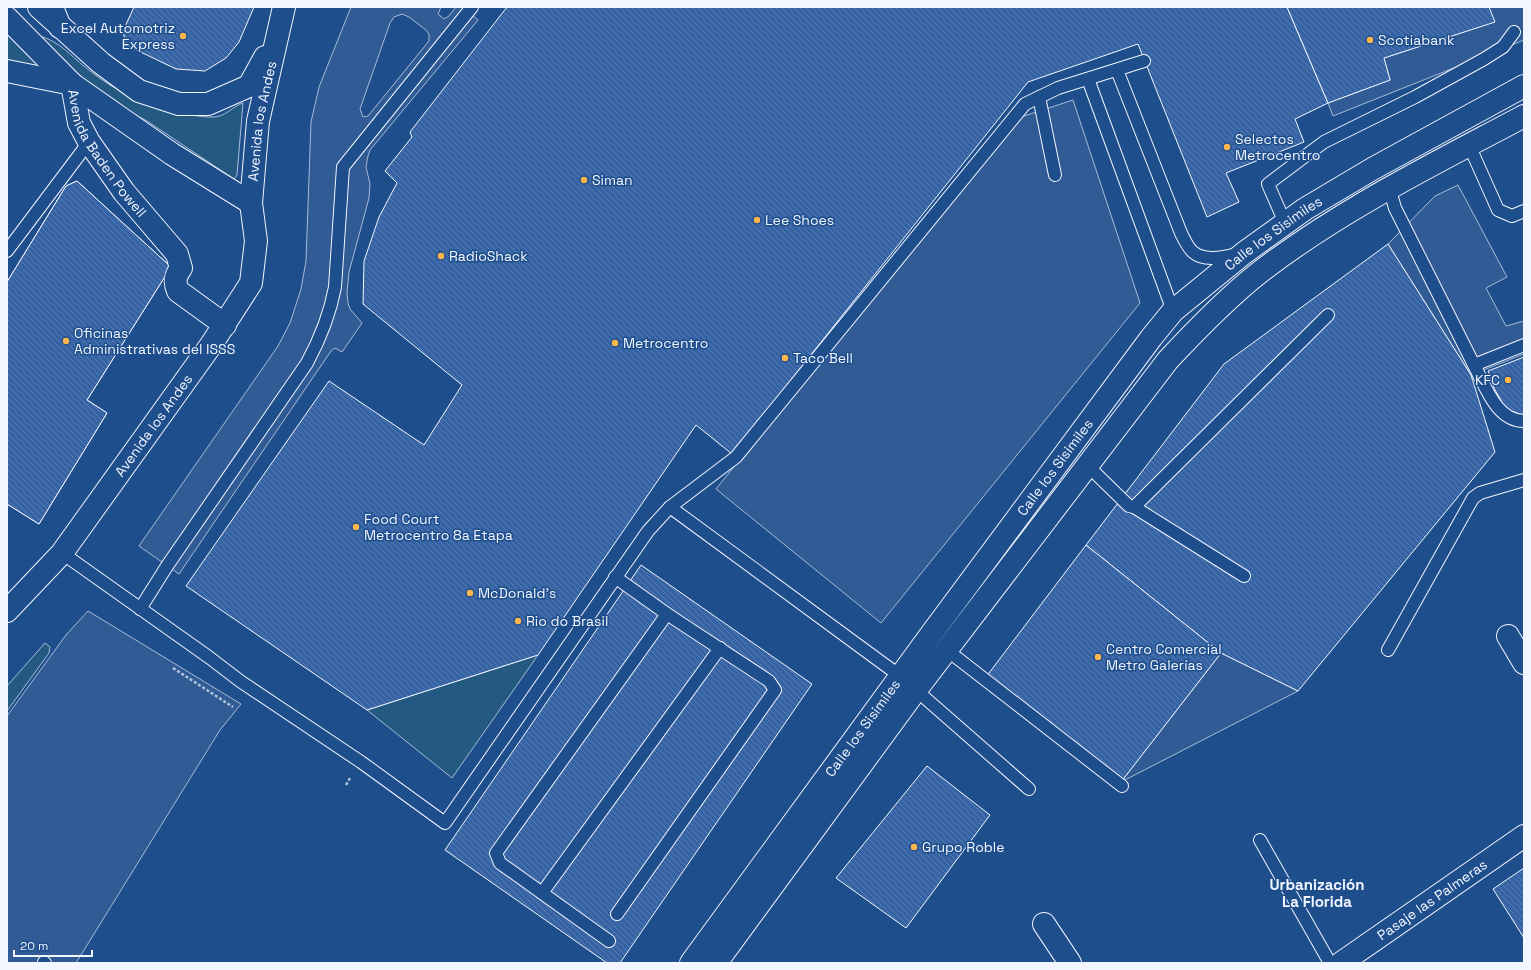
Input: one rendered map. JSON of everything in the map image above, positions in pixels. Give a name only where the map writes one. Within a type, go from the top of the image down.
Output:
[{"type":"main road","points":[[39,7],[101,63],[139,91],[179,104],[208,104],[249,86],[262,65],[282,11]]},
{"type":"main road","points":[[52,7],[60,27]]},
{"type":"main road","name":"Avenida los Andes","points":[[7,611],[62,553],[225,325],[251,283],[256,241],[251,203],[258,121],[282,11]]},
{"type":"main road","points":[[7,18],[72,84]]},
{"type":"main road","points":[[7,71],[72,84]]},
{"type":"main road","name":"Avenida Baden Powell","points":[[72,84],[172,154],[251,203]]},
{"type":"main road","name":"Avenida Baden Powell","points":[[72,84],[79,123],[89,142],[124,192],[177,254],[180,268],[176,275],[175,284],[178,291],[225,325]]},
{"type":"main road","name":"Calle los Sisimiles","points":[[716,963],[908,683],[929,636],[1150,338],[1173,311],[1244,252],[1285,223],[1374,168],[1524,86]]},
{"type":"main road","name":"Calle los Sisimiles","points":[[691,963],[908,683],[947,651],[1168,360],[1192,334],[1259,273],[1319,230],[1389,187],[1524,116]]},
{"type":"main road","points":[[1508,636],[1524,663]]},
{"type":"main road","name":"Pasaje las Palmeras","points":[[1341,963],[1524,836]]},
{"type":"main road","points":[[1044,924],[1070,963]]},
{"type":"lane","points":[[140,609],[167,566],[307,363],[316,345],[332,304],[335,287],[343,167],[472,7]]},
{"type":"lane","points":[[1285,223],[1268,184],[1324,142],[1415,97],[1484,59],[1503,47],[1514,32]]},
{"type":"lane","points":[[62,553],[240,681],[354,758],[446,823],[648,531],[670,508],[736,457],[1026,104],[1058,88],[1144,61]]},
{"type":"lane","points":[[1117,70],[1181,234],[1193,252],[1206,258],[1222,257],[1244,252]]},
{"type":"lane","points":[[1088,79],[1173,311]]},
{"type":"lane","points":[[1039,97],[1055,175]]},
{"type":"lane","points":[[7,252],[89,142]]},
{"type":"lane","points":[[1469,145],[1498,210],[1512,216],[1524,211]]},
{"type":"lane","points":[[1389,187],[1396,208],[1474,365],[1496,404],[1505,416],[1518,421],[1524,421]]},
{"type":"lane","points":[[1134,507],[1328,315]]},
{"type":"lane","points":[[1474,365],[1524,346]]},
{"type":"lane","points":[[1088,466],[1129,506],[1134,507],[1244,576]]},
{"type":"lane","points":[[1388,650],[1473,498],[1480,493],[1524,480]]},
{"type":"lane","points":[[670,508],[908,683],[1029,789]]},
{"type":"lane","points":[[615,577],[667,614],[769,681],[775,690],[617,914]]},
{"type":"lane","points":[[609,941],[500,863],[496,853],[667,614]]},
{"type":"lane","points":[[929,636],[1122,786]]},
{"type":"lane","points":[[542,893],[720,648]]},
{"type":"lane","points":[[1260,840],[1330,963]]},
{"type":"path","points":[[173,668],[233,707]]},
{"type":"shaded area","points":[[351,7],[441,7],[438,14],[444,19],[449,16],[456,7],[463,7],[478,20],[370,150],[366,167],[370,184],[369,198],[349,272],[347,293],[350,309],[362,323],[342,352],[335,348],[331,351],[179,574],[139,546],[278,346],[290,323],[301,289],[306,261],[311,122],[319,87]],"holes":[[[402,14],[409,17],[426,30],[429,34],[429,41],[368,116],[363,117],[360,109],[390,23],[394,17]]]},
{"type":"shaded area","points":[[1489,7],[1524,7],[1524,40],[1333,116],[1328,103],[1390,80],[1384,58],[1494,22]]},
{"type":"shaded area","points":[[7,27],[53,77],[7,64]]},
{"type":"shaded area","points":[[40,36],[59,45],[103,81],[113,87],[155,105],[192,115],[218,117],[243,103],[237,175],[234,179],[147,121],[117,105],[78,81]]},
{"type":"shaded area","points":[[1073,100],[1140,303],[881,623],[716,489],[1015,119]]},
{"type":"shaded area","name":"KFC","points":[[1458,185],[1507,277],[1486,288],[1506,326],[1524,321],[1524,354],[1471,375],[1388,244],[1435,196]]},
{"type":"shaded area","points":[[88,611],[241,704],[220,730],[76,963],[7,963],[7,716],[66,635]]},
{"type":"shaded area","points":[[45,643],[50,647],[49,653],[7,711],[7,686]]},
{"type":"shaded area","points":[[1221,653],[1298,691],[1121,782]]},
{"type":"shaded area","points":[[538,655],[452,778],[367,710]]},
{"type":"building","name":"Excel Automotriz Express","points":[[134,7],[254,7],[239,42],[226,58],[205,71],[176,69],[126,45],[123,31]]},
{"type":"building","name":"Metrocentro","points":[[507,7],[1287,7],[1328,103],[1295,119],[1304,142],[1226,173],[1239,202],[1207,217],[1138,44],[1028,82],[732,454],[696,425],[538,655],[367,710],[186,586],[329,381],[424,445],[462,385],[363,304],[364,261],[379,217],[397,183],[385,171],[412,137],[410,132]]},
{"type":"building","name":"Scotiabank","points":[[1287,7],[1489,7],[1495,22],[1384,58],[1390,80],[1328,103]]},
{"type":"building","name":"Oficinas Administrativas del ISSS","points":[[77,181],[171,267],[87,400],[107,413],[39,524],[7,504],[7,282],[66,186]]},
{"type":"building","name":"Oficinas Administrativas del ISSS","points":[[77,181],[171,267],[87,400],[107,413],[39,524],[7,504],[7,282],[66,186]]},
{"type":"building","points":[[1388,244],[1471,375],[1495,452],[1298,691],[1221,653],[1086,545],[1224,364]]},
{"type":"building","name":"KFC","points":[[1524,357],[1524,415],[1522,415],[1509,410],[1503,404],[1494,388],[1488,371]]},
{"type":"building","points":[[1086,545],[1221,653],[1121,782],[986,677]]},
{"type":"building","points":[[641,565],[812,684],[620,963],[607,963],[445,850]]},
{"type":"building","name":"Grupo Roble","points":[[927,766],[990,815],[906,928],[836,878]]},
{"type":"building","points":[[1524,868],[1524,938],[1493,889]]},
{"type":"place","name":"Excel Automotriz Express","points":[[183,36]]},
{"type":"place","name":"Scotiabank","points":[[1370,40]]},
{"type":"place","name":"Selectos Metrocentro","points":[[1227,147]]},
{"type":"place","name":"Siman","points":[[584,180]]},
{"type":"place","name":"Lee Shoes","points":[[757,220]]},
{"type":"place","name":"RadioShack","points":[[441,256]]},
{"type":"place","name":"Oficinas Administrativas del ISSS","points":[[66,341]]},
{"type":"place","name":"Metrocentro","points":[[615,343]]},
{"type":"place","name":"Taco Bell","points":[[785,358]]},
{"type":"place","name":"KFC","points":[[1508,380]]},
{"type":"place","name":"Food Court Metrocentro 8a Etapa","points":[[356,527]]},
{"type":"place","name":"McDonald's","points":[[470,593]]},
{"type":"place","name":"Rio do Brasil","points":[[518,621]]},
{"type":"place","name":"Centro Comercial Metro Galerías","points":[[1098,657]]},
{"type":"place","name":"Grupo Roble","points":[[914,847]]},
{"type":"district","name":"Urbanización La Florida","points":[[1317,894]]}]
